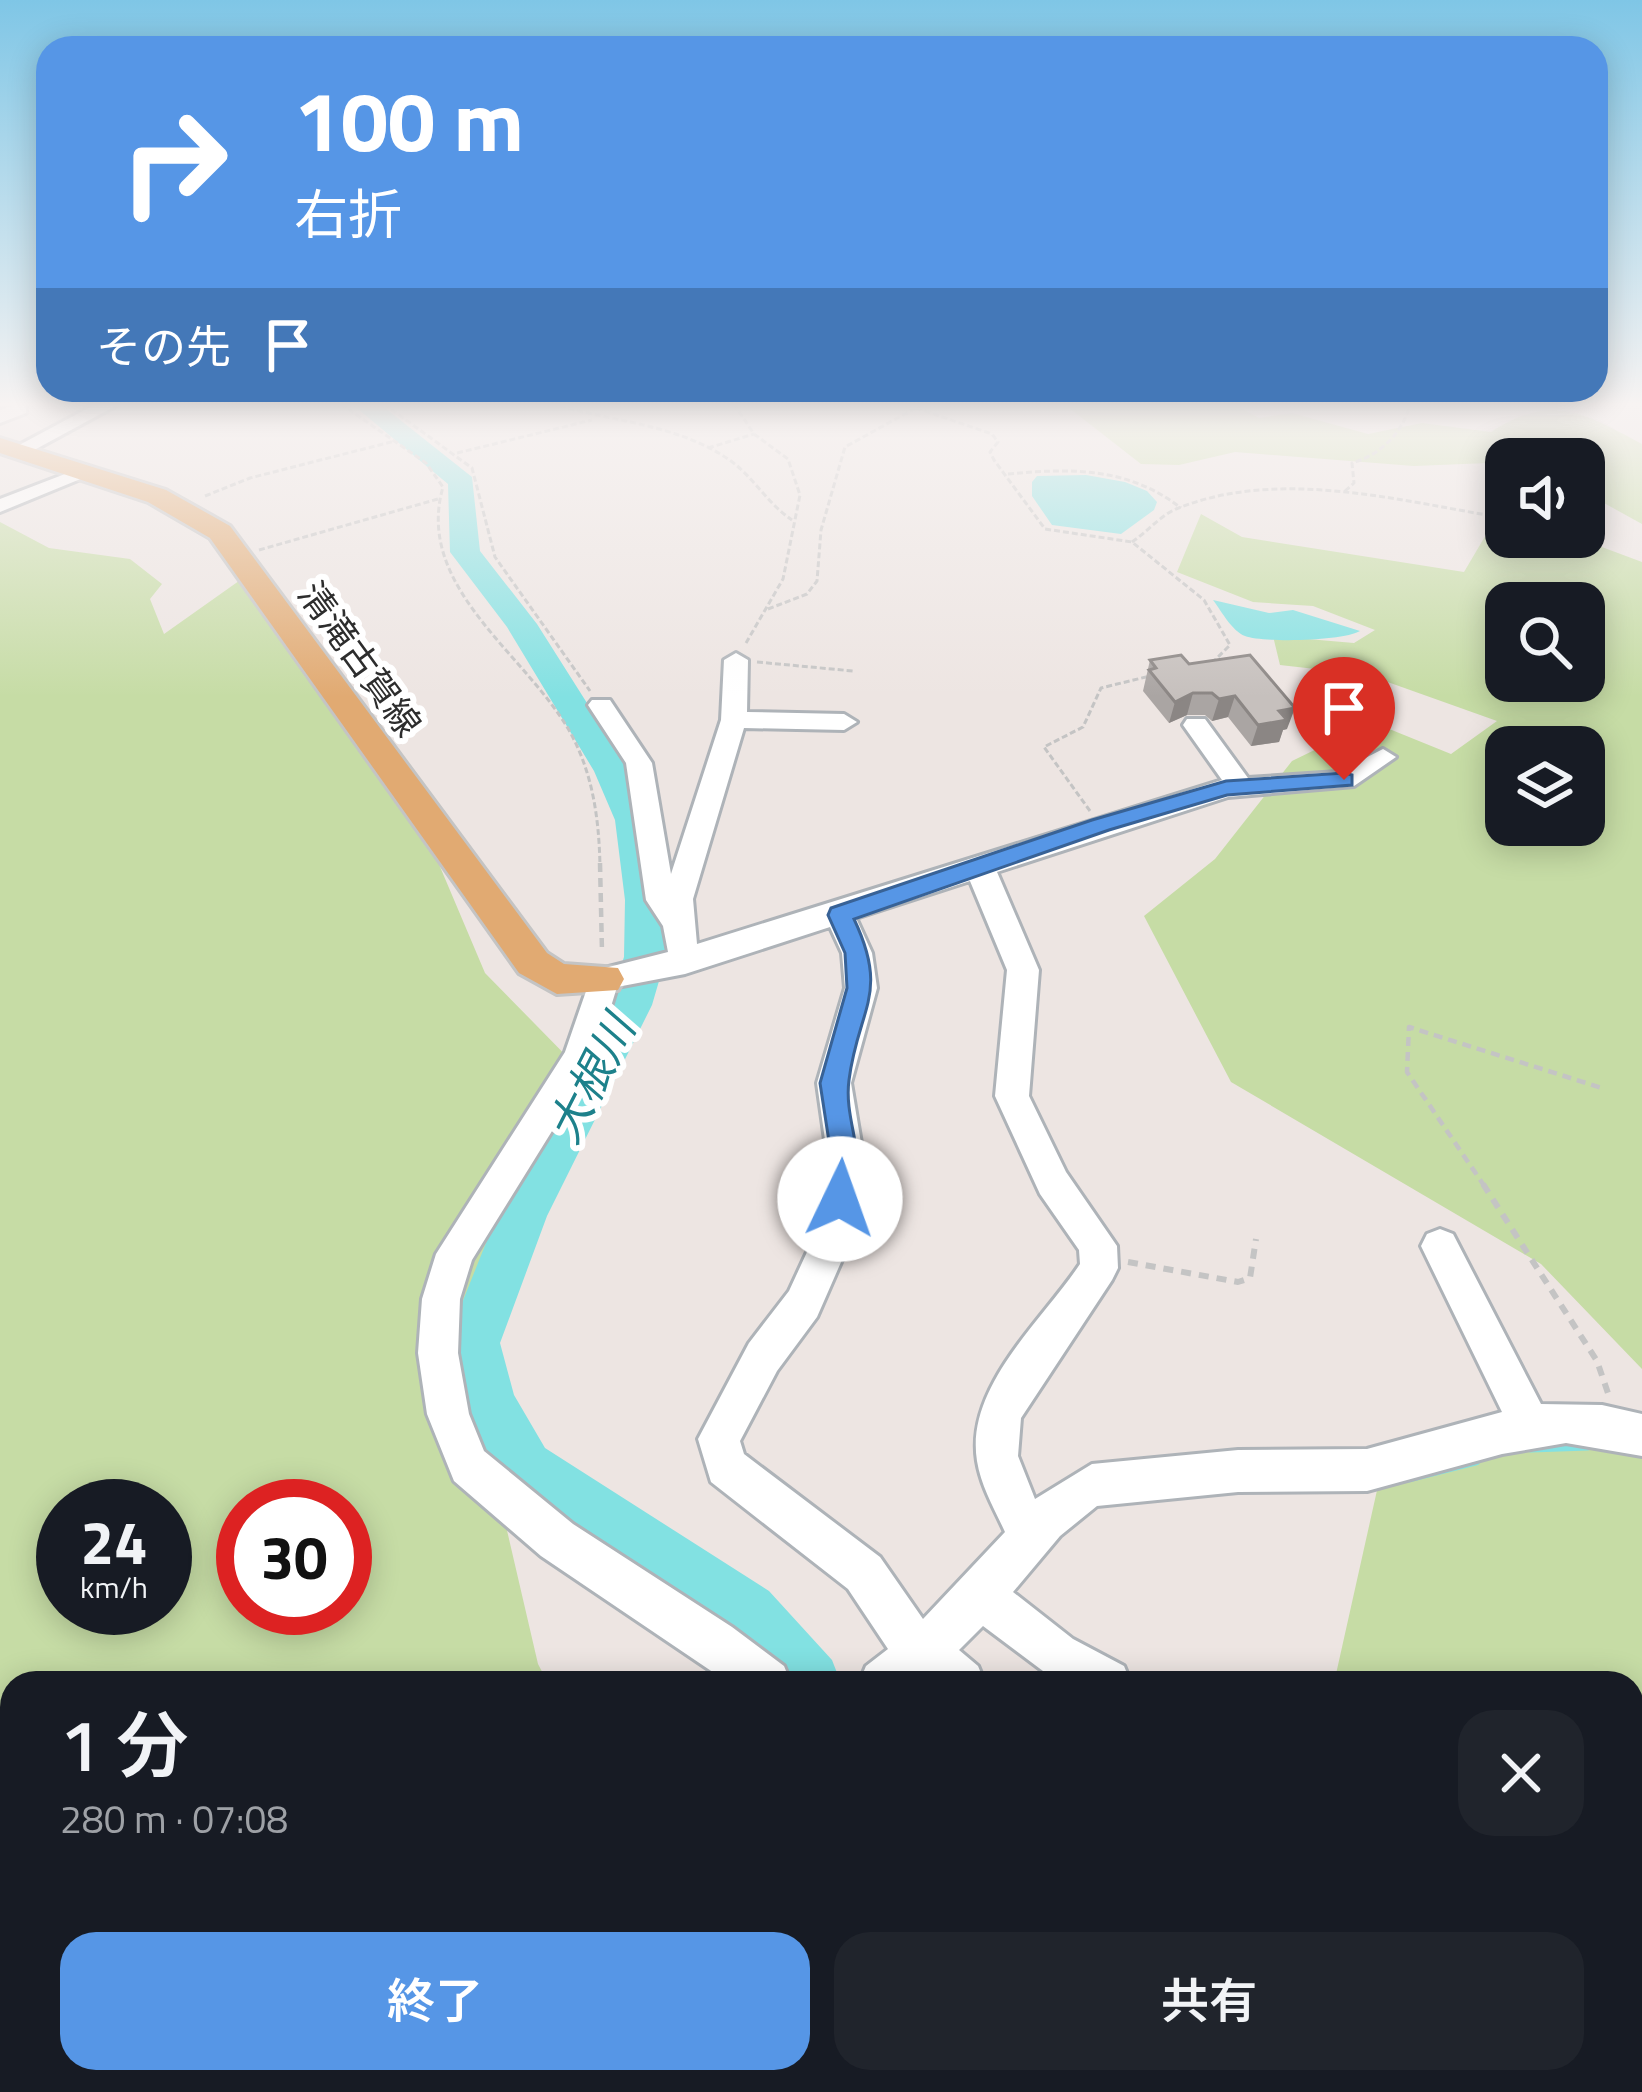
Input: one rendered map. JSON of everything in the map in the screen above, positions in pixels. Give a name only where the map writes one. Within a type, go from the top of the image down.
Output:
[{"type":"main road","name":"清滝古賀線","points":[[165,502],[220,532],[240,556],[533,963],[556,979],[604,979]]},
{"type":"street","points":[[685,962],[677,899],[734,720],[736,660]]},
{"type":"street","points":[[601,705],[639,763],[662,900],[678,923]]},
{"type":"street","points":[[734,720],[844,722]]},
{"type":"street","points":[[1196,725],[1234,784]]},
{"type":"street","points":[[752,1671],[716,1642],[556,1540],[469,1466],[448,1414],[438,1353],[441,1299],[455,1254],[581,1056],[604,979],[685,962],[840,915],[1234,784],[1351,757]]},
{"type":"street","points":[[1234,784],[1344,780],[1383,757]]},
{"type":"street","points":[[980,866],[995,913],[1023,970],[1012,1096],[1053,1183],[1098,1246],[1099,1255],[1099,1268],[1055,1334],[1020,1374],[999,1420],[996,1442],[1003,1479],[1022,1512],[1028,1536]]},
{"type":"street","points":[[840,915],[857,953],[860,988],[834,1083],[846,1161],[833,1237],[803,1304],[763,1357],[719,1439],[726,1467],[864,1573],[904,1633],[948,1671]]},
{"type":"street","points":[[1440,1246],[1530,1426]]},
{"type":"street","points":[[898,1671],[981,1595],[1028,1536],[1070,1496],[1092,1486],[1242,1471],[1358,1471],[1398,1466],[1560,1419],[1627,1430]]},
{"type":"street","points":[[981,1595],[1056,1656],[1084,1671]]},
{"type":"path","points":[[183,508],[197,502]]},
{"type":"path","points":[[240,556],[317,530],[431,502]]},
{"type":"path","points":[[438,502],[441,556],[451,578],[544,694],[585,763],[598,838],[604,979]]},
{"type":"path","points":[[482,502],[495,557],[601,705]]},
{"type":"path","points":[[770,502],[795,521]]},
{"type":"path","points":[[799,502],[783,579],[736,660],[853,671]]},
{"type":"path","points":[[768,609],[807,594],[817,581],[815,558],[827,502]]},
{"type":"path","points":[[1027,502],[1045,529],[1132,542],[1204,600],[1230,645],[1208,664]]},
{"type":"path","points":[[1172,502],[1180,508]]},
{"type":"path","points":[[1132,542],[1180,508],[1205,502]]},
{"type":"path","points":[[1408,502],[1485,515]]},
{"type":"path","points":[[1100,825],[1044,747],[1083,727],[1101,688],[1150,676]]},
{"type":"path","points":[[1602,1088],[1409,1027],[1407,1072],[1598,1361],[1627,1430]]},
{"type":"path","points":[[1099,1255],[1238,1282],[1250,1278],[1256,1239]]},
{"type":"green space","points":[[1605,502],[1642,502],[1642,524],[1605,504]]},
{"type":"green space","points":[[1201,514],[1242,537],[1464,572],[1485,536],[1485,558],[1605,558],[1605,548],[1642,562],[1642,1369],[1541,1264],[1231,1082],[1144,916],[1215,859],[1292,761],[1372,722],[1451,754],[1485,730],[1485,846],[1605,846],[1605,726],[1490,726],[1497,721],[1368,675],[1280,665],[1273,636],[1354,643],[1375,630],[1313,606],[1253,602],[1177,572]]},
{"type":"green space","points":[[0,522],[49,548],[130,559],[162,584],[150,599],[164,634],[253,571],[438,862],[485,973],[584,1074],[457,1315],[542,1671],[0,1671]]},
{"type":"green space","points":[[1642,1431],[1642,1671],[1337,1671],[1386,1450]]},
{"type":"water","points":[[1036,502],[1157,502],[1154,510],[1121,534],[1052,525]]},
{"type":"water","points":[[1213,600],[1269,613],[1293,610],[1360,631],[1321,639],[1254,638],[1236,630]]},
{"type":"building","points":[[1181,655],[1189,664],[1250,655],[1295,708],[1279,711],[1287,720],[1258,725],[1235,696],[1219,699],[1212,693],[1193,693],[1175,702],[1149,670],[1156,668],[1150,660]]},
{"type":"waterway","name":"大根川","points":[[461,502],[465,552],[521,624],[612,771],[634,820],[645,900],[645,957],[630,1005],[572,1125],[524,1209],[473,1343],[489,1405],[524,1469],[747,1613],[798,1671]]},
{"type":"waterway","points":[[1531,1448],[1588,1446]]},
{"type":"waterway","points":[[1409,1478],[1476,1461]]},
{"type":"route","points":[[840,1199],[846,1161],[834,1083],[860,988],[857,953],[840,915],[1100,825],[1226,788],[1344,780]]}]
